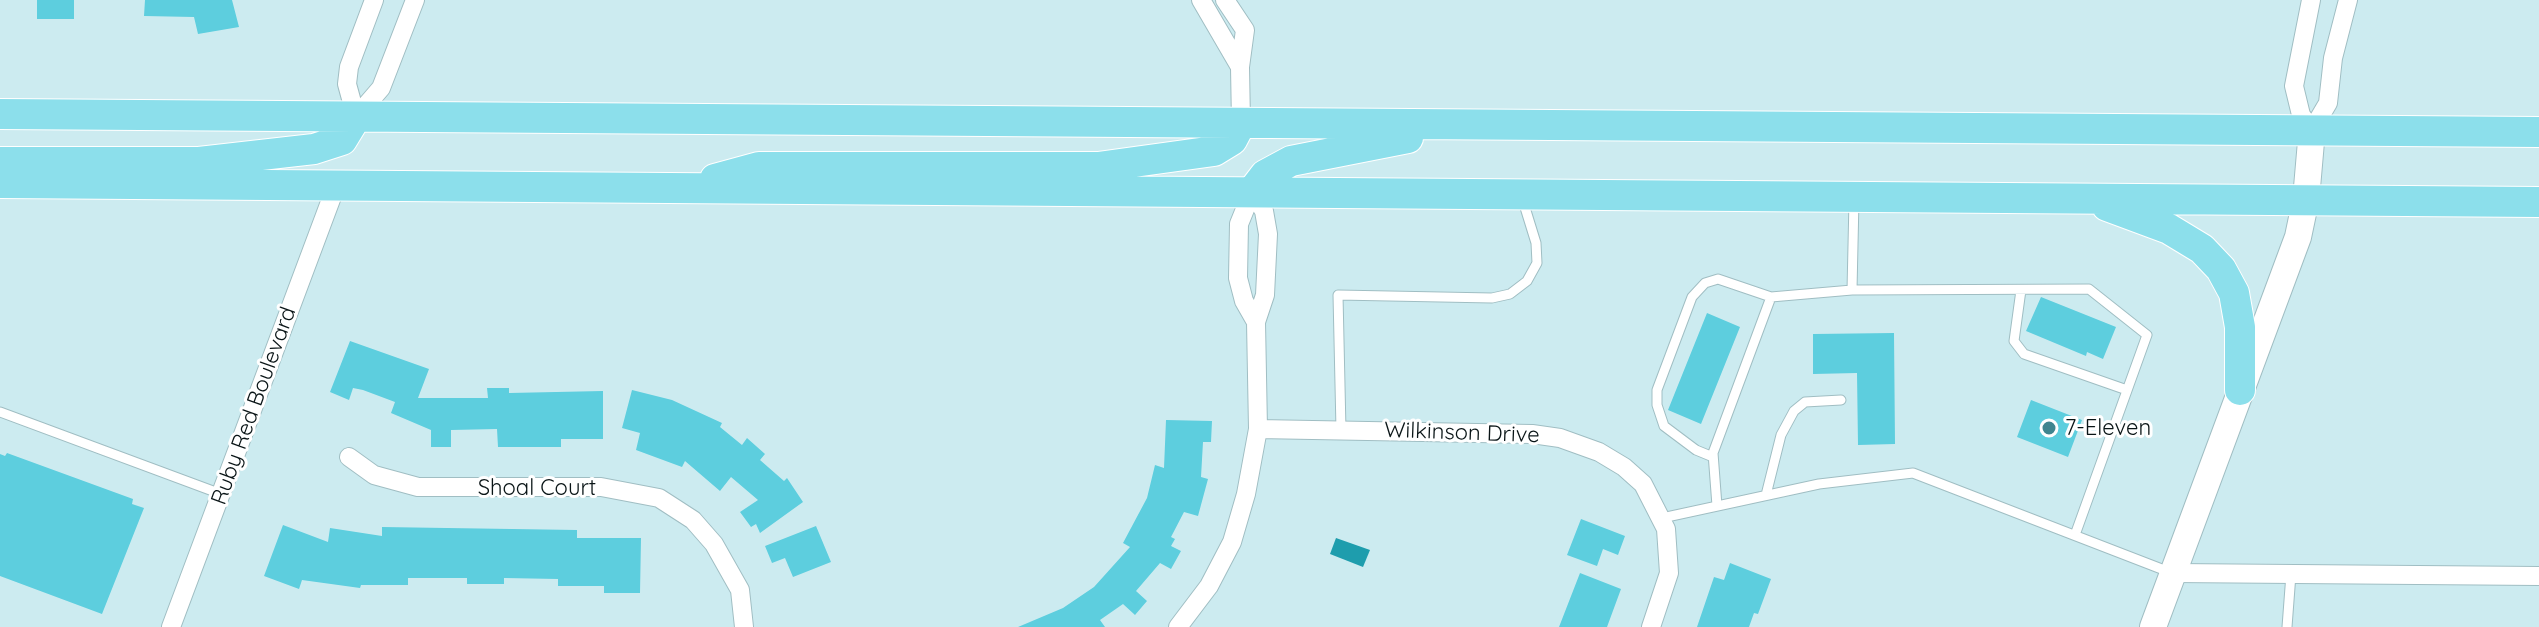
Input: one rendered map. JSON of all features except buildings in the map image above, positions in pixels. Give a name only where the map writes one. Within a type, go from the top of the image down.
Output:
[{"type":"highway","points":[[0,114],[2539,132]]},
{"type":"highway","points":[[0,162],[199,162],[314,149],[342,140],[356,117]]},
{"type":"highway","points":[[700,188],[725,174],[759,167],[1079,169],[1202,155],[1225,147],[1241,123]]},
{"type":"highway","points":[[1252,192],[1265,175],[1291,161],[1465,126]]},
{"type":"highway","points":[[0,183],[2539,202]]},
{"type":"highway","points":[[2086,199],[2169,229],[2202,249],[2221,269],[2234,293],[2240,327],[2240,390]]},
{"type":"main road","points":[[2153,627],[2298,237],[2306,199],[2312,130]]},
{"type":"street","points":[[356,117],[347,84],[349,67],[374,0]]},
{"type":"street","points":[[356,117],[381,88],[415,0]]},
{"type":"street","points":[[1201,0],[1240,67]]},
{"type":"street","points":[[1225,0],[1245,30],[1240,67],[1241,123]]},
{"type":"street","points":[[2311,0],[2294,86],[2301,115],[2312,130],[2328,103],[2333,58],[2348,0]]},
{"type":"street","name":"Ruby Red Boulevard","points":[[171,627],[336,186]]},
{"type":"street","points":[[1252,192],[1239,224],[1238,278],[1244,301],[1256,322]]},
{"type":"street","points":[[1178,627],[1209,586],[1232,542],[1246,494],[1258,429],[1256,322],[1265,295],[1268,234],[1264,211],[1252,192]]},
{"type":"street","name":"Wilkinson Drive","points":[[1258,429],[1532,434],[1560,438],[1599,452],[1624,467],[1643,484],[1662,518],[1671,562],[1651,627]]},
{"type":"street","name":"Shoal Court","points":[[349,457],[374,475],[418,487],[629,490],[677,506],[714,544],[740,590],[744,627]]},
{"type":"street","points":[[2173,573],[2539,576]]},
{"type":"lane","points":[[1341,430],[1338,295],[1492,298],[1510,294],[1527,281],[1537,263],[1536,243],[1520,194]]},
{"type":"lane","points":[[1852,290],[1855,197]]},
{"type":"lane","points":[[1713,457],[1696,450],[1664,426],[1657,405],[1657,390],[1692,297],[1705,283],[1718,279],[1771,297],[1852,290],[2089,289],[2147,335],[2075,535]]},
{"type":"lane","points":[[2021,290],[2014,341],[2024,354],[2127,390]]},
{"type":"lane","points":[[1717,506],[1713,457],[1771,297]]},
{"type":"lane","points":[[1766,495],[1781,435],[1794,411],[1805,402],[1841,400]]},
{"type":"lane","points":[[0,412],[221,494]]},
{"type":"lane","points":[[1662,518],[1819,484],[1913,473],[2173,573]]},
{"type":"lane","points":[[2287,627],[2291,574]]},
{"type":"water","points":[[1336,538],[1370,550],[1363,567],[1330,554]]},
{"type":"place","name":"7-Eleven","points":[[2049,428]]}]
